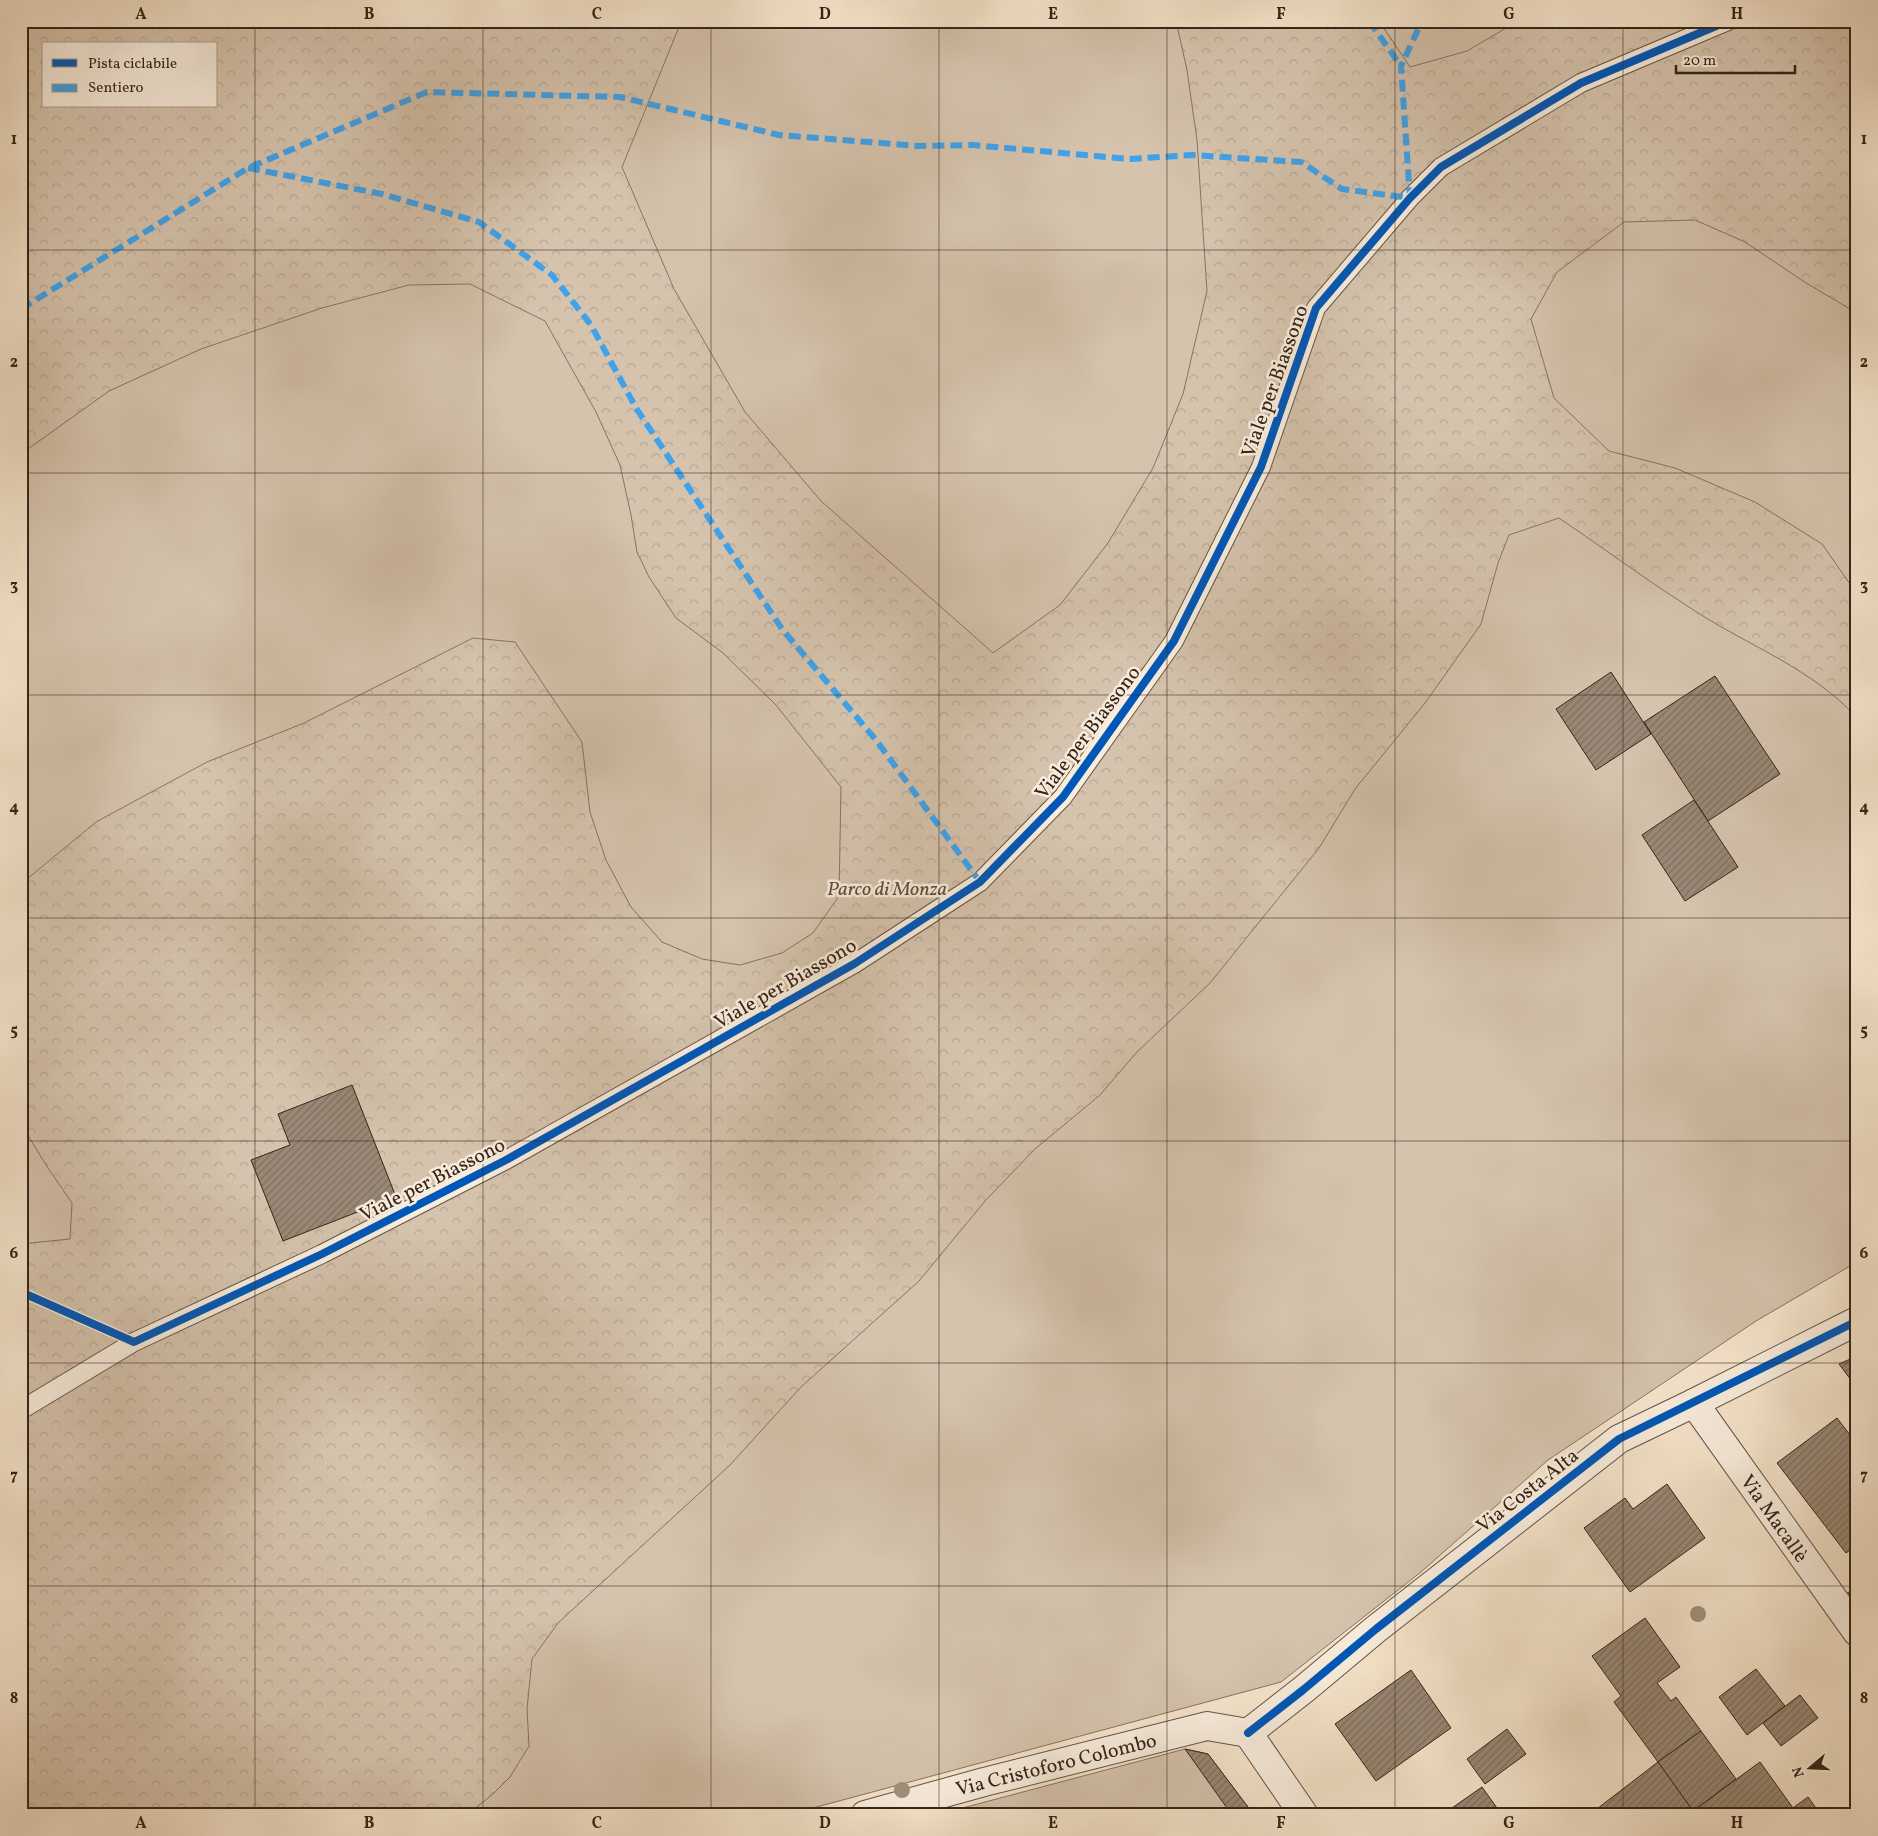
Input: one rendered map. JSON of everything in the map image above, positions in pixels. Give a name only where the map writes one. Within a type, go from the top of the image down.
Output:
[{"type":"street","name":"Via Costa Alta","points":[[1248,1733],[1376,1629],[1619,1439],[1857,1322]]},
{"type":"street","name":"Via Macallè","points":[[1694,1403],[1857,1632]]},
{"type":"street","name":"Via Cristoforo Colombo","points":[[865,1815],[993,1779],[1207,1726],[1248,1733]]},
{"type":"street","points":[[1248,1733],[1304,1815]]},
{"type":"lane","name":"Viale per Biassono","points":[[21,1410],[134,1342],[322,1254],[506,1160],[854,964],[980,882],[1063,797],[1174,641],[1261,467],[1316,308],[1410,198],[1441,167],[1581,83],[1728,21]]},
{"type":"green space","name":"Parco di Monza","points":[[21,21],[1857,21],[1857,1262],[1756,1321],[1548,1460],[1421,1572],[1281,1682],[787,1815],[21,1815]]},
{"type":"green space","points":[[21,21],[686,21],[679,27],[622,167],[674,289],[745,412],[821,501],[993,653],[1060,605],[1108,543],[1153,468],[1183,394],[1207,291],[1197,140],[1187,70],[1176,21],[1379,21],[1410,67],[1467,51],[1518,21],[1857,21],[1857,313],[1806,283],[1745,242],[1695,220],[1624,222],[1557,272],[1531,319],[1554,398],[1609,451],[1675,468],[1755,502],[1822,544],[1857,594],[1857,718],[1840,701],[1801,672],[1695,611],[1559,518],[1509,535],[1498,563],[1481,624],[1425,703],[1355,789],[1319,848],[1210,983],[1137,1052],[1100,1095],[1035,1149],[985,1201],[919,1281],[801,1387],[730,1465],[558,1623],[532,1659],[527,1709],[529,1746],[510,1777],[467,1815],[21,1815],[21,1244],[70,1239],[72,1203],[21,1124],[21,884],[96,822],[207,762],[304,723],[473,638],[515,642],[582,742],[590,812],[606,860],[631,907],[662,942],[702,959],[740,965],[782,953],[813,933],[839,896],[841,787],[776,705],[723,653],[676,618],[649,577],[637,552],[620,465],[596,412],[545,321],[470,284],[409,285],[322,308],[201,349],[109,391],[21,454]]},
{"type":"green space","points":[[1185,1749],[1208,1754],[1254,1815],[936,1815]]},
{"type":"building","points":[[1611,672],[1651,734],[1596,770],[1556,709]]},
{"type":"building","points":[[1715,676],[1780,774],[1708,821],[1644,722]]},
{"type":"building","points":[[1694,800],[1738,867],[1685,901],[1642,835]]},
{"type":"building","points":[[352,1085],[396,1197],[283,1241],[251,1160],[290,1145],[278,1114]]},
{"type":"building","points":[[1857,1356],[1857,1388],[1839,1364]]},
{"type":"building","points":[[1837,1418],[1857,1444],[1857,1545],[1846,1553],[1777,1463]]},
{"type":"building","points":[[1667,1484],[1705,1538],[1630,1592],[1584,1528],[1625,1498],[1633,1509]]},
{"type":"building","points":[[1857,1586],[1857,1611],[1845,1595]]},
{"type":"building","points":[[1645,1618],[1680,1667],[1657,1683],[1671,1701],[1676,1697],[1701,1731],[1658,1762],[1614,1702],[1621,1696],[1592,1656]]},
{"type":"building","points":[[1756,1669],[1785,1706],[1747,1735],[1719,1697]]},
{"type":"building","points":[[1411,1670],[1451,1728],[1376,1781],[1335,1724]]},
{"type":"building","points":[[1800,1695],[1818,1718],[1781,1746],[1763,1723]]},
{"type":"building","points":[[1507,1729],[1526,1754],[1485,1784],[1467,1759]]},
{"type":"building","points":[[1701,1731],[1736,1779],[1693,1811],[1658,1762]]},
{"type":"building","points":[[1185,1749],[1208,1754],[1254,1815],[1232,1815]]},
{"type":"building","points":[[1658,1762],[1693,1811],[1687,1815],[1589,1815]]},
{"type":"building","points":[[1760,1762],[1793,1808],[1784,1815],[1696,1815],[1693,1811]]},
{"type":"building","points":[[1482,1787],[1502,1815],[1442,1815]]},
{"type":"building","points":[[1808,1797],[1821,1815],[1784,1815],[1793,1808]]},
{"type":"marked path","points":[[1369,21],[1401,66]]},
{"type":"marked path","points":[[21,309],[248,168],[427,92],[620,97],[779,135],[919,146],[973,145],[1129,159],[1192,155],[1301,162],[1342,189],[1410,198],[1401,66],[1422,21]]},
{"type":"marked path","points":[[248,168],[382,194],[479,222],[552,275],[591,325],[636,408],[782,629],[876,740],[980,882]]},
{"type":"cycle path","points":[[21,1292],[134,1342],[322,1254],[506,1160],[854,964],[980,882],[1063,797],[1174,641],[1261,467],[1316,308],[1410,198],[1441,167],[1581,83],[1728,21]]},
{"type":"cycle path","points":[[1248,1733],[1376,1629],[1619,1439],[1857,1321]]}]
